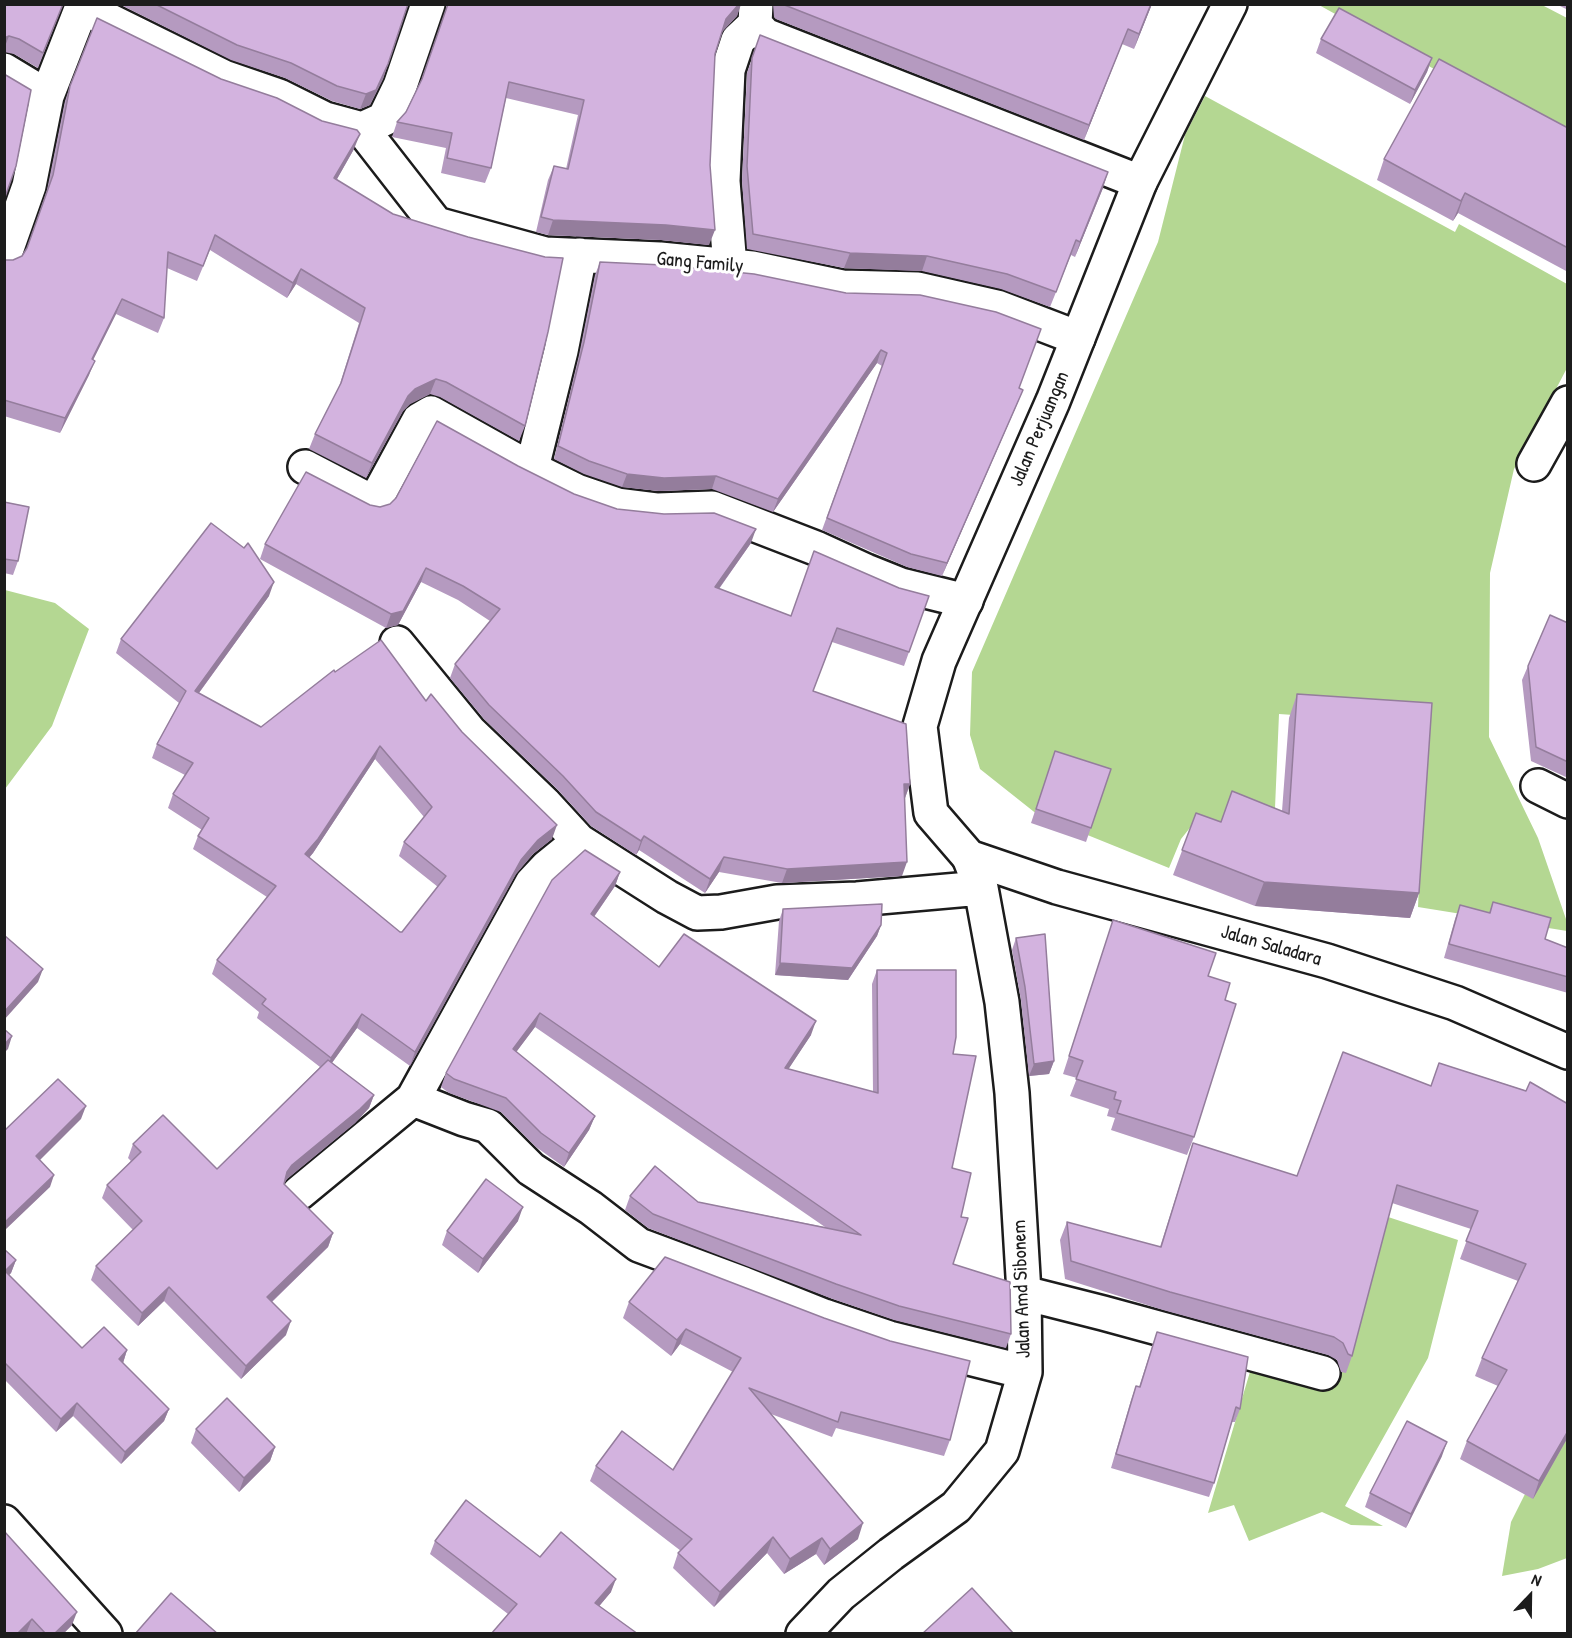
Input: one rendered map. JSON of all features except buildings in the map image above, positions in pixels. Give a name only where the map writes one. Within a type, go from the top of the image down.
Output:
[{"type":"street","points":[[4,257],[29,186],[47,96],[82,6],[224,77],[279,96],[325,119],[362,129],[384,119],[400,86],[428,4]]},
{"type":"street","name":"Jalan Perjuangan","points":[[969,857],[931,813],[920,726],[939,661],[1053,401],[1140,182],[1230,4]]},
{"type":"street","points":[[755,14],[765,35],[1140,182]]},
{"type":"street","points":[[730,266],[723,182],[728,70],[738,40],[755,14]]},
{"type":"street","points":[[4,70],[47,96]]},
{"type":"street","name":"Gang Family","points":[[362,129],[436,224],[545,254],[752,268],[842,287],[918,288],[997,307],[1078,338]]},
{"type":"street","points":[[532,468],[561,351],[580,255]]},
{"type":"street","points":[[1534,464],[1568,403]]},
{"type":"street","points":[[305,466],[374,503],[419,420],[431,413],[577,491],[618,505],[658,510],[712,508],[818,549],[901,585],[966,601]]},
{"type":"street","points":[[397,643],[470,732],[579,840],[667,897],[697,913],[721,912],[777,902],[981,888]]},
{"type":"street","points":[[1538,786],[1568,801]]},
{"type":"street","points":[[298,1193],[413,1099],[532,883],[579,840]]},
{"type":"street","name":"Jalan Amd Sibonem","points":[[803,1634],[841,1594],[956,1507],[1002,1451],[1024,1372],[1034,1295],[1002,1002],[981,888],[969,857]]},
{"type":"street","name":"Jalan Saladara","points":[[969,857],[1058,887],[1327,961],[1455,1003],[1568,1052]]},
{"type":"street","points":[[413,1099],[488,1126],[531,1169],[591,1208],[639,1245],[824,1316],[889,1338],[1024,1372]]},
{"type":"street","points":[[1034,1295],[1323,1373]]},
{"type":"street","points":[[4,1522],[105,1634]]},
{"type":"green space","points":[[1319,5],[1542,5],[1567,18],[1567,143]]},
{"type":"green space","points":[[1205,96],[1455,232],[1459,224],[1567,284],[1567,368],[1514,469],[1490,573],[1489,737],[1538,838],[1567,922],[1567,931],[1418,907],[1426,724],[1279,714],[1273,855],[1193,824],[1181,839],[1169,868],[1038,815],[980,769],[970,735],[972,672],[1158,242],[1185,135]]},
{"type":"green space","points":[[5,590],[55,603],[89,629],[52,726],[5,789]]},
{"type":"green space","points":[[1379,1214],[1458,1240],[1428,1358],[1345,1506],[1383,1526],[1351,1525],[1322,1512],[1249,1541],[1234,1505],[1208,1513],[1252,1365],[1333,1388]]},
{"type":"green space","points":[[1568,1425],[1567,1558],[1538,1569],[1502,1576],[1511,1522],[1527,1490]]}]
